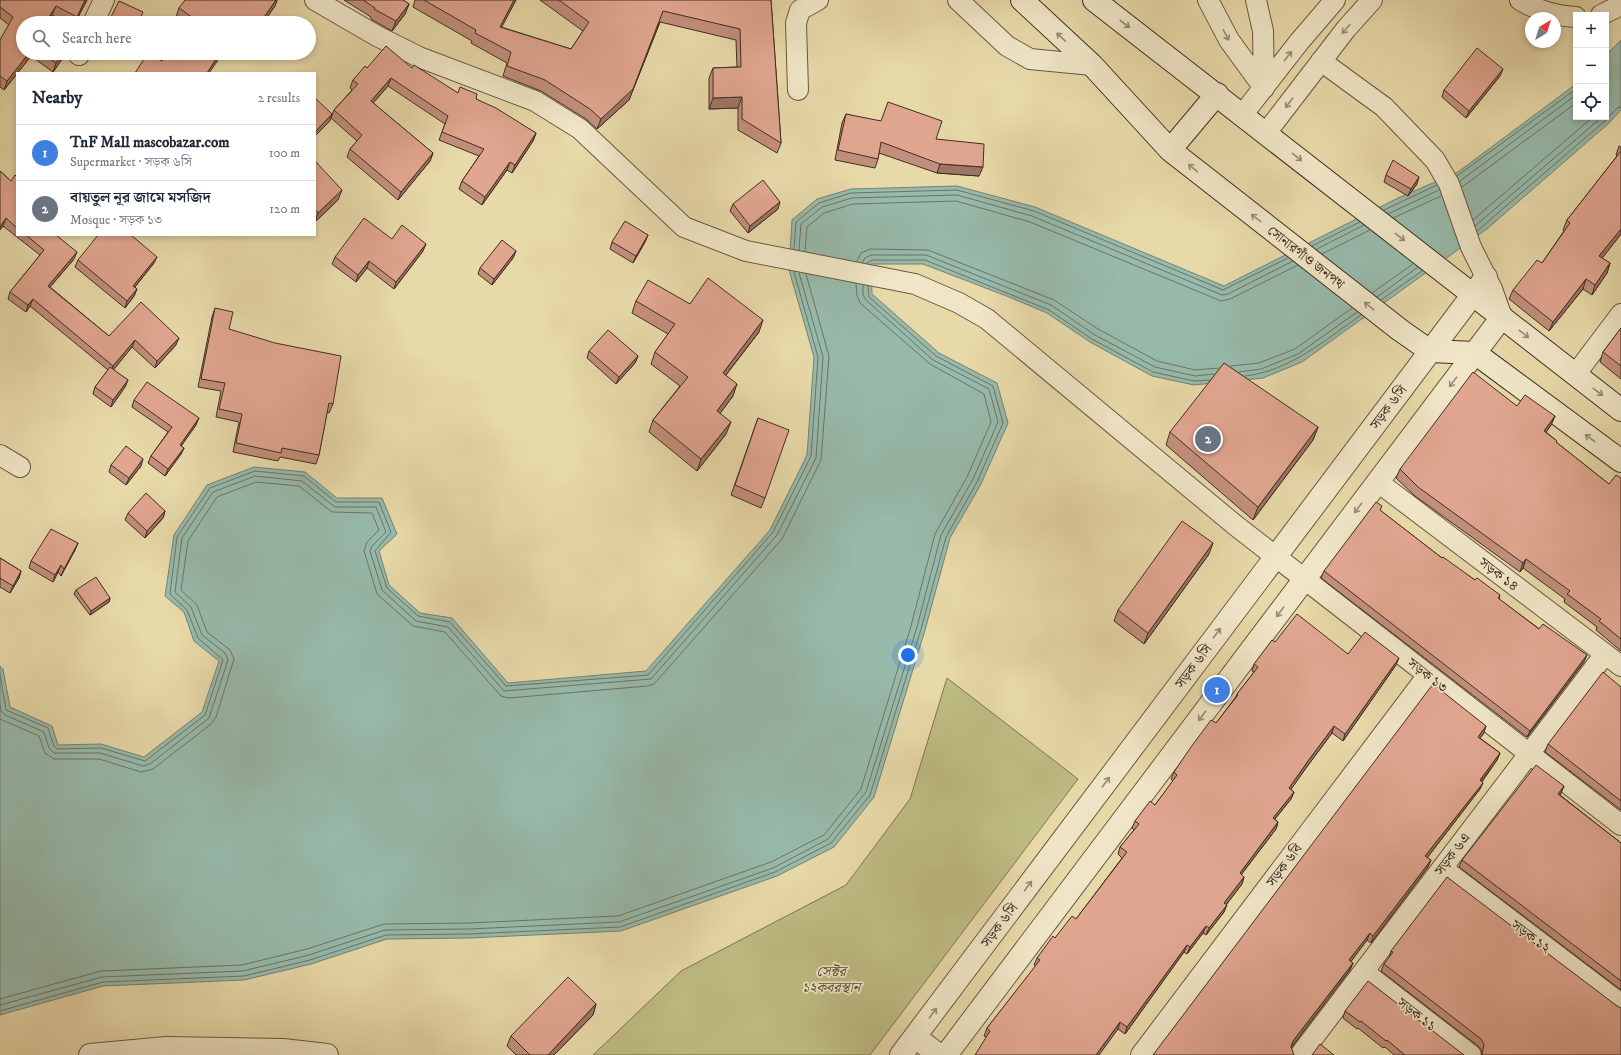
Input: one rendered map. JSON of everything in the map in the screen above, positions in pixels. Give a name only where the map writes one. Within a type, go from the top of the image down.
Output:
[{"type":"street","points":[[96,16],[104,0]]},
{"type":"street","name":"সড়ক ১৩","points":[[315,0],[376,36],[419,57],[535,101],[580,129],[684,227],[746,251],[915,284],[959,303],[987,319],[1235,525],[1621,825]]},
{"type":"street","points":[[798,90],[796,23],[800,10],[818,0]]},
{"type":"street","points":[[958,0],[1007,46],[1030,59],[1092,65]]},
{"type":"street","name":"সোনারগাঁও জনপথ","points":[[1022,0],[1092,65],[1170,150],[1223,193],[1430,352]]},
{"type":"street","points":[[1094,0],[1243,114],[1621,410]]},
{"type":"street","points":[[1208,0],[1229,40],[1264,88]]},
{"type":"street","points":[[1256,0],[1263,31],[1264,88]]},
{"type":"street","points":[[1243,114],[1299,42],[1335,0]]},
{"type":"street","points":[[1266,133],[1321,61],[1372,0]]},
{"type":"street","points":[[1520,0],[1530,6],[1554,14],[1573,17]]},
{"type":"street","points":[[1607,12],[1621,5]]},
{"type":"street","points":[[1321,61],[1384,107],[1435,160],[1449,184],[1471,247],[1486,277],[1502,317]]},
{"type":"street","points":[[1170,150],[1217,94]]},
{"type":"street","name":"সড়ক ৬সি","points":[[901,1055],[1486,277]]},
{"type":"street","points":[[1575,375],[1621,314]]},
{"type":"street","points":[[946,1055],[1502,317]]},
{"type":"street","points":[[1430,352],[1476,353],[1621,461]]},
{"type":"street","points":[[0,455],[20,466]]},
{"type":"street","name":"সড়ক ১৪","points":[[1378,482],[1621,666]]},
{"type":"street","name":"সড়ক ৬এ","points":[[1300,1055],[1605,654]]},
{"type":"street","name":"সড়ক ৬বি","points":[[1141,1055],[1428,675]]},
{"type":"street","name":"সড়ক ১২","points":[[1442,868],[1621,1004]]},
{"type":"street","name":"সড়ক ১১","points":[[1364,972],[1471,1055]]},
{"type":"street","points":[[915,1037],[938,1055]]},
{"type":"street","points":[[90,1055],[166,1048],[283,1050],[327,1055]]},
{"type":"green space","name":"সেক্টর ১২কবরস্থান","points":[[947,678],[1078,779],[870,1055],[593,1055],[681,971],[846,885],[910,799]]},
{"type":"water","points":[[1621,40],[1621,110],[1609,123],[1488,228],[1302,362],[1263,378],[1194,385],[1152,376],[1090,342],[1047,313],[1009,297],[923,264],[871,264],[872,294],[939,353],[997,383],[1008,423],[981,484],[950,538],[925,630],[874,797],[834,847],[777,876],[621,931],[469,938],[387,939],[311,964],[244,980],[103,986],[0,1015],[0,666],[3,669],[10,707],[52,726],[58,745],[101,744],[144,757],[202,712],[219,661],[194,641],[184,612],[165,596],[174,535],[207,485],[254,467],[305,472],[337,498],[382,498],[397,534],[379,551],[389,585],[420,613],[452,618],[508,683],[646,671],[770,530],[807,455],[814,357],[789,270],[792,220],[817,199],[851,189],[957,186],[1035,207],[1224,286],[1398,198],[1458,172],[1573,86],[1573,120],[1609,120],[1609,52]]},
{"type":"building","points":[[0,0],[85,0],[77,16],[56,6],[50,16],[16,16],[16,60],[24,60],[7,81],[0,76],[0,40],[13,17],[0,7]]},
{"type":"building","points":[[185,0],[276,0],[265,16],[190,16],[179,8]]},
{"type":"building","points":[[363,0],[403,0],[409,4],[396,21],[374,9],[375,8]]},
{"type":"building","points":[[424,0],[514,0],[500,27],[571,49],[589,22],[559,0],[771,0],[781,143],[742,119],[742,97],[713,98],[713,68],[741,67],[740,29],[663,11],[633,89],[601,119],[590,109],[545,80],[507,66],[511,52],[475,33],[476,30]]},
{"type":"building","points":[[119,1],[143,12],[141,16],[112,16]]},
{"type":"building","points":[[386,46],[412,68],[414,65],[458,93],[460,87],[477,94],[476,99],[496,108],[536,133],[515,165],[510,162],[485,197],[462,181],[484,149],[442,132],[448,116],[391,78],[371,101],[433,153],[401,192],[350,149],[362,135],[334,110],[358,84],[353,80],[365,66],[367,68]]},
{"type":"building","points":[[1477,48],[1503,69],[1469,111],[1444,90]]},
{"type":"building","points":[[143,60],[215,60],[208,72],[136,72]]},
{"type":"building","points":[[316,99],[332,114],[316,131]]},
{"type":"building","points":[[888,102],[942,121],[936,139],[984,144],[983,167],[940,164],[881,142],[878,159],[838,150],[846,114],[881,121]]},
{"type":"building","points":[[1621,151],[1621,229],[1599,256],[1610,263],[1595,285],[1586,279],[1553,322],[1513,290],[1537,260],[1542,263],[1570,223],[1567,220]]},
{"type":"building","points":[[1393,160],[1419,177],[1411,189],[1386,175]]},
{"type":"building","points":[[316,162],[342,190],[318,213],[316,210]]},
{"type":"building","points":[[0,171],[11,181],[15,175],[16,176],[16,227],[6,218],[0,227]]},
{"type":"building","points":[[763,180],[780,202],[750,226],[733,204]]},
{"type":"building","points":[[364,218],[392,239],[402,225],[426,244],[396,282],[369,261],[358,275],[335,257]]},
{"type":"building","points":[[625,221],[648,235],[636,256],[612,242]]},
{"type":"building","points":[[27,236],[57,236],[77,252],[48,286],[109,336],[141,302],[179,338],[157,361],[135,340],[113,366],[33,299],[28,305],[10,292],[44,250]]},
{"type":"building","points":[[97,236],[132,236],[157,257],[133,286],[137,289],[127,301],[78,260]]},
{"type":"building","points":[[502,240],[516,251],[494,279],[480,268]]},
{"type":"building","points":[[708,278],[763,320],[723,373],[737,384],[717,411],[731,422],[701,459],[653,420],[688,377],[655,352],[675,324],[636,301],[648,280],[690,304]]},
{"type":"building","points":[[215,308],[233,312],[229,329],[275,343],[341,356],[333,404],[329,403],[319,455],[282,448],[281,453],[236,443],[242,414],[219,409],[225,383],[201,379]]},
{"type":"building","points":[[1621,328],[1621,366],[1603,352]]},
{"type":"building","points":[[608,330],[638,356],[619,377],[589,351]]},
{"type":"building","points":[[1224,363],[1318,427],[1258,507],[1170,432]]},
{"type":"building","points":[[110,367],[128,380],[113,400],[95,387]]},
{"type":"building","points":[[1473,372],[1517,406],[1525,395],[1555,416],[1544,431],[1609,484],[1616,475],[1621,478],[1621,639],[1599,621],[1601,619],[1567,594],[1570,591],[1526,559],[1523,563],[1418,487],[1400,469]]},
{"type":"building","points":[[147,382],[199,418],[180,445],[184,448],[168,469],[151,456],[172,427],[134,400]]},
{"type":"building","points":[[758,418],[789,430],[765,498],[735,485]]},
{"type":"building","points":[[126,446],[143,459],[129,478],[111,465]]},
{"type":"building","points":[[146,493],[165,511],[147,531],[128,513]]},
{"type":"building","points":[[1376,502],[1382,506],[1380,510],[1442,558],[1443,557],[1475,580],[1477,578],[1500,595],[1498,598],[1539,629],[1543,624],[1587,655],[1530,731],[1324,571]]},
{"type":"building","points":[[1182,521],[1213,543],[1148,633],[1118,610]]},
{"type":"building","points":[[51,529],[78,543],[64,569],[61,565],[55,575],[31,561]]},
{"type":"building","points":[[0,558],[21,571],[13,586],[0,578]]},
{"type":"building","points":[[96,577],[110,598],[91,611],[76,590]]},
{"type":"building","points":[[1297,614],[1348,654],[1365,632],[1399,658],[1345,734],[1334,726],[1289,788],[1294,792],[1273,818],[1278,822],[1240,873],[1244,877],[1224,903],[1227,905],[1209,928],[1206,926],[1190,947],[1187,945],[1127,1027],[1120,1022],[1096,1055],[975,1055],[990,1031],[987,1028],[1040,960],[1037,958],[1053,936],[1055,938],[1072,916],[1076,919],[1127,852],[1120,847],[1139,824],[1135,821],[1150,801],[1155,805],[1177,775],[1174,772],[1211,720],[1216,723],[1258,667],[1254,664],[1272,640],[1275,642]]},
{"type":"building","points":[[1603,672],[1621,687],[1621,801],[1548,744]]},
{"type":"building","points":[[1433,684],[1486,726],[1478,737],[1500,753],[1480,780],[1483,783],[1425,856],[1431,860],[1373,936],[1370,933],[1349,960],[1353,963],[1293,1041],[1291,1047],[1294,1055],[1153,1055]]},
{"type":"building","points":[[1536,765],[1564,786],[1558,794],[1621,843],[1621,981],[1462,860]]},
{"type":"building","points":[[1447,877],[1621,1008],[1621,1055],[1482,1055],[1484,1044],[1481,1039],[1384,964],[1393,952],[1391,951]]},
{"type":"building","points":[[568,977],[596,1004],[548,1055],[530,1055],[511,1036]]},
{"type":"building","points":[[1368,981],[1464,1055],[1405,1055],[1387,1040],[1386,1041],[1361,1021],[1360,1022],[1345,1011]]},
{"type":"building","points":[[1320,1044],[1334,1055],[1312,1055]]},
{"type":"place","name":"বায়তুল নূর জামে মসজিদ","points":[[1208,439]]},
{"type":"place","name":"TnF Mall mascobazar.com","points":[[1217,690]]}]
